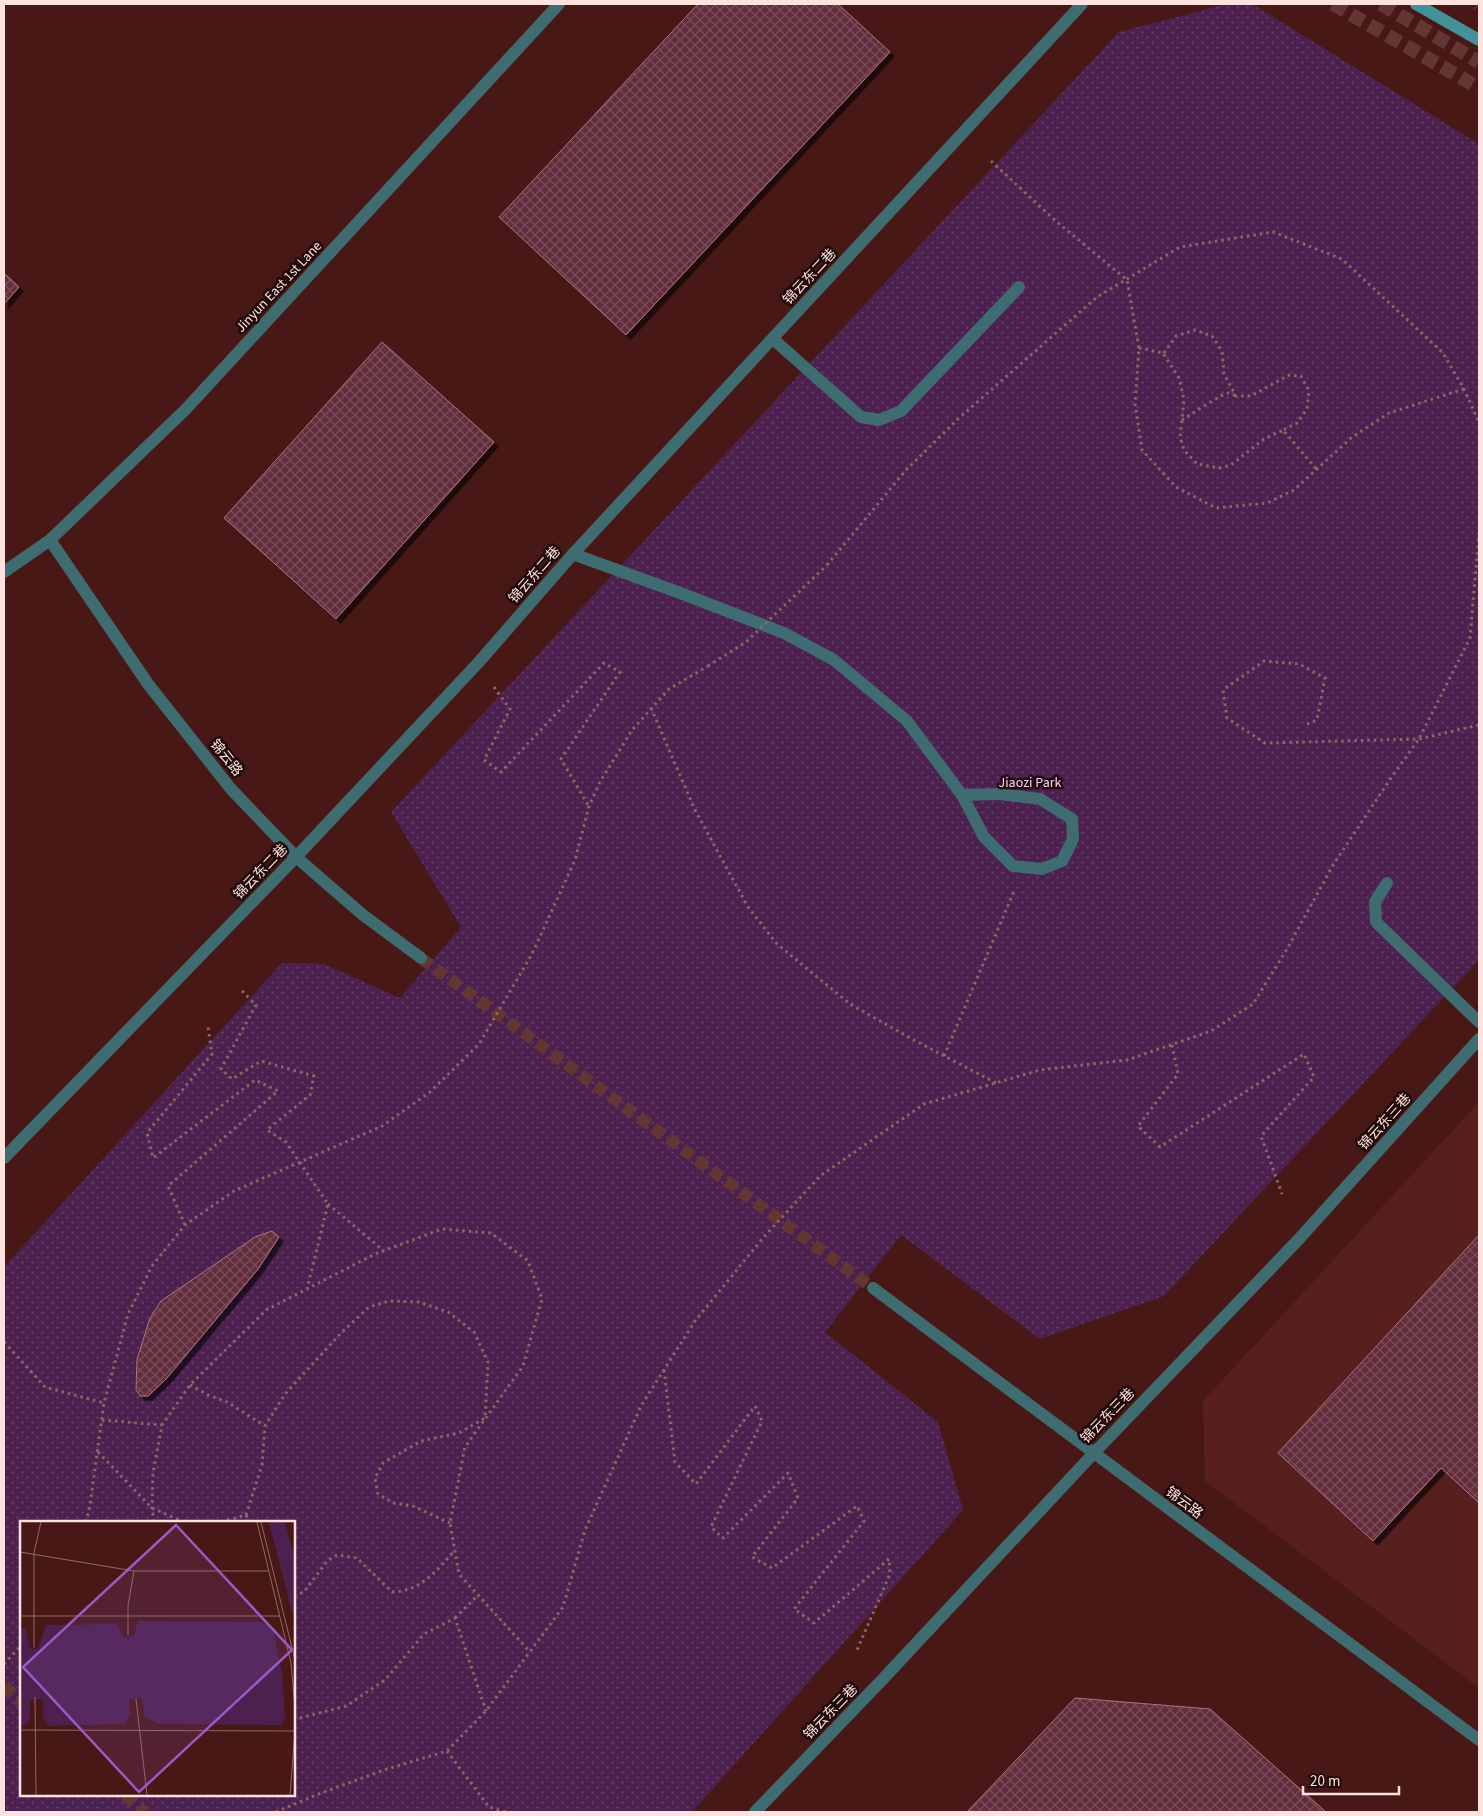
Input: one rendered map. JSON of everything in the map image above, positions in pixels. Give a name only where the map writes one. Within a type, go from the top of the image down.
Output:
[{"type":"main road","points":[[1416,4],[1479,40]]},
{"type":"street","name":"Jinyun East 1st Lane","points":[[4,572],[50,540],[186,409],[559,4]]},
{"type":"street","name":"锦云东二巷","points":[[4,1158],[296,857],[478,663],[573,554],[1082,4]]},
{"type":"street","points":[[773,339],[861,417],[879,420],[901,411],[1019,287]]},
{"type":"street","name":"锦云路","points":[[50,540],[148,684],[232,789],[296,857],[363,915],[421,958]]},
{"type":"street","points":[[573,554],[684,594],[784,634],[834,660],[907,721],[962,795],[984,838],[1013,866],[1042,869],[1062,861],[1072,839],[1072,819],[1040,799],[999,794],[962,795]]},
{"type":"street","points":[[1386,883],[1375,902],[1376,922],[1479,1022]]},
{"type":"street","name":"锦云东三巷","points":[[755,1812],[1299,1239],[1479,1039]]},
{"type":"street","name":"锦云路","points":[[873,1288],[1093,1454],[1479,1740]]},
{"type":"path","points":[[991,162],[1057,222],[1127,280],[1139,348],[1135,404],[1142,450],[1176,487],[1216,508],[1267,503],[1294,490],[1351,438],[1389,413],[1464,389]]},
{"type":"path","points":[[85,1521],[89,1512],[104,1403],[128,1314],[152,1266],[186,1225],[234,1191],[382,1126],[430,1092],[479,1044],[532,954],[575,860],[589,806],[600,782],[632,730],[669,688],[746,642],[827,564],[906,470],[958,419],[1097,298],[1180,247],[1273,232],[1342,259],[1443,353],[1464,389],[1479,422]]},
{"type":"path","points":[[1164,353],[1176,336],[1196,330],[1212,336],[1222,351],[1224,374],[1236,396]]},
{"type":"path","points":[[1139,348],[1164,353],[1179,378],[1184,400],[1180,437],[1184,450],[1197,464],[1219,468],[1231,465],[1264,439],[1297,423],[1307,409],[1309,391],[1301,376],[1289,375],[1251,396],[1236,396],[1228,393],[1218,396],[1199,411],[1182,420]]},
{"type":"path","points":[[1283,430],[1317,470]]},
{"type":"path","points":[[276,1812],[384,1770],[447,1751],[486,1711],[563,1607],[585,1530],[640,1406],[695,1321],[762,1239],[820,1176],[924,1104],[1040,1070],[1127,1060],[1211,1031],[1253,1004],[1287,950],[1333,865],[1419,739],[1470,638],[1479,533]]},
{"type":"path","points":[[1307,724],[1317,720],[1326,678],[1300,664],[1264,661],[1223,690],[1227,718],[1265,743],[1419,739],[1479,725]]},
{"type":"path","points":[[494,687],[510,709],[484,760],[501,772],[604,663],[620,672],[561,759],[589,806]]},
{"type":"path","points":[[651,708],[695,810],[748,907],[777,944],[850,1004],[996,1083]]},
{"type":"path","points":[[944,1056],[1024,868]]},
{"type":"path","points":[[242,991],[256,1005],[221,1069],[232,1079],[261,1061],[314,1076],[310,1095],[267,1130],[286,1142],[328,1204],[384,1251]]},
{"type":"path","points":[[186,1225],[168,1186],[278,1091],[255,1080],[153,1158],[147,1133],[212,1054],[208,1027]]},
{"type":"path","points":[[1172,1044],[1178,1074],[1138,1126],[1160,1147],[1304,1054],[1314,1077],[1261,1136],[1282,1194]]},
{"type":"path","points":[[307,1290],[328,1204]]},
{"type":"path","points":[[154,1521],[152,1508],[153,1473],[162,1425],[190,1385],[266,1310],[384,1251],[442,1229],[491,1233],[528,1261],[542,1299],[523,1366],[465,1447],[450,1523],[459,1574],[530,1652]]},
{"type":"path","points":[[248,1521],[246,1515],[262,1465],[265,1426],[285,1394],[341,1333],[369,1307],[389,1301],[419,1302],[448,1312],[474,1332],[488,1362],[485,1418]]},
{"type":"path","points":[[4,1342],[45,1387],[104,1403]]},
{"type":"path","points":[[664,1370],[674,1462],[696,1484],[756,1406],[762,1421],[711,1527],[723,1538],[788,1473],[798,1498],[752,1557],[772,1568],[857,1506],[864,1521],[794,1609],[814,1623],[889,1560],[890,1574],[857,1650]]},
{"type":"path","points":[[190,1385],[226,1402],[265,1426]]},
{"type":"path","points":[[450,1523],[413,1506],[393,1504],[378,1494],[375,1478],[384,1463],[406,1449],[421,1441],[460,1433],[485,1418]]},
{"type":"path","points":[[102,1420],[162,1425]]},
{"type":"path","points":[[97,1452],[152,1508],[182,1521]]},
{"type":"path","points":[[225,1521],[246,1515]]},
{"type":"path","points":[[295,1596],[304,1592],[327,1561],[337,1554],[357,1558],[392,1592],[406,1592],[429,1579],[455,1550]]},
{"type":"path","points":[[295,1716],[300,1718],[346,1706],[385,1680],[424,1634],[455,1618],[478,1595]]},
{"type":"path","points":[[455,1618],[486,1711]]},
{"type":"path","points":[[4,1664],[20,1647]]},
{"type":"path","points":[[447,1751],[489,1808],[506,1812]]},
{"type":"shaded area","points":[[1479,1102],[1479,1688],[1205,1481],[1203,1401]]},
{"type":"green space","name":"Jiaozi Park","points":[[1226,4],[1252,4],[1479,144],[1479,960],[1164,1296],[1040,1339],[901,1235],[825,1332],[938,1422],[963,1510],[692,1812],[4,1812],[4,1267],[282,963],[324,964],[400,998],[461,927],[391,812],[1119,32]]},
{"type":"building","points":[[698,4],[838,4],[890,52],[626,335],[499,217]]},
{"type":"building","points":[[4,273],[19,287],[4,304]]},
{"type":"building","points":[[382,342],[494,442],[336,619],[224,518]]},
{"type":"building","points":[[272,1231],[279,1237],[258,1269],[166,1379],[148,1396],[140,1396],[136,1390],[137,1359],[150,1318],[161,1301],[255,1237]]},
{"type":"building","points":[[1479,1235],[1479,1503],[1441,1468],[1373,1541],[1278,1453]]},
{"type":"building","points":[[1075,1698],[1210,1709],[1326,1812],[967,1812]]},
{"type":"tunnel","points":[[1333,4],[1479,88]]},
{"type":"tunnel","points":[[1381,4],[1479,62]]},
{"type":"tunnel","points":[[421,958],[873,1288]]},
{"type":"tunnel","points":[[4,1686],[20,1701]]},
{"type":"tunnel","points":[[126,1796],[144,1812]]}]
